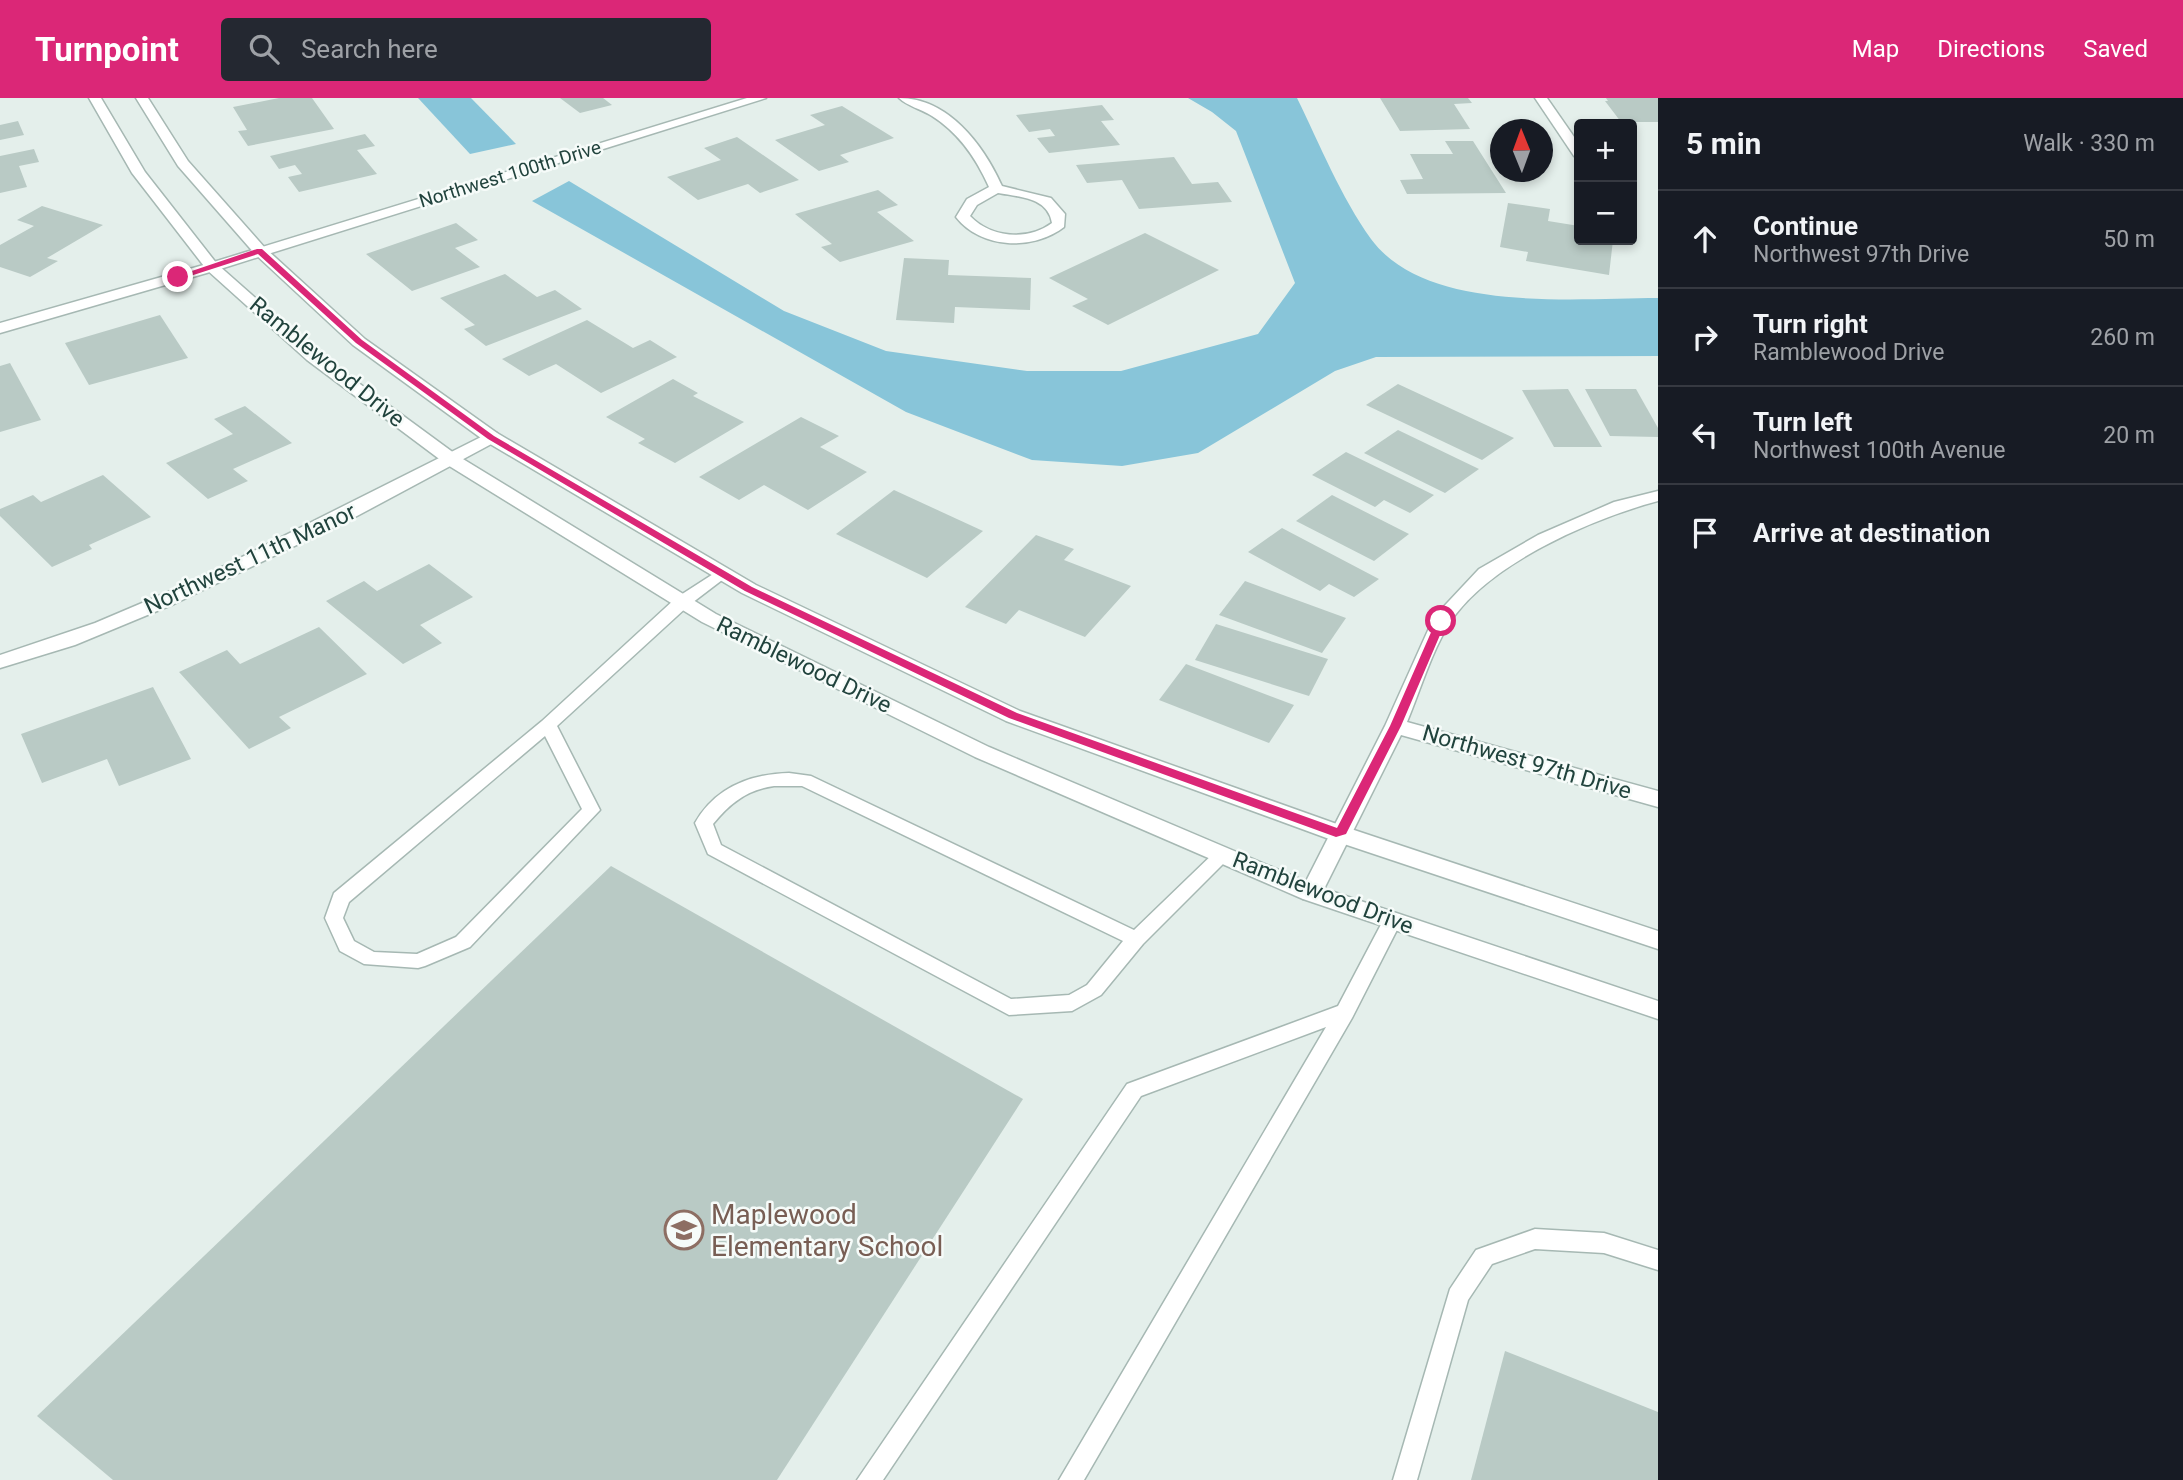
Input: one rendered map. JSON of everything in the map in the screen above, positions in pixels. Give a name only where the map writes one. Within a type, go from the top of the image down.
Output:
[{"type":"street","name":"Ramblewood Drive","points":[[95,98],[139,173],[212,267],[313,357],[452,460],[709,618],[982,752],[1311,893],[1658,1010]]},
{"type":"street","name":"Ramblewood Drive","points":[[142,98],[183,163],[260,251],[359,342],[491,438],[721,574],[1013,716],[1340,834],[1658,940]]},
{"type":"street","name":"Northwest 100th Drive","points":[[0,328],[212,267],[760,98]]},
{"type":"street","points":[[905,98],[952,121],[974,145],[997,189]]},
{"type":"street","points":[[1541,98],[1574,146]]},
{"type":"street","points":[[997,189],[1045,199],[1053,206],[1059,224],[1052,231],[1040,236],[1018,238],[1001,238],[969,226],[963,217],[966,207],[973,200],[997,189]]},
{"type":"street","name":"Northwest 11th Manor","points":[[0,662],[45,650],[200,585],[491,438]]},
{"type":"street","name":"Northwest 97th Drive","points":[[1311,893],[1395,726],[1441,621],[1486,573],[1544,539],[1620,506],[1658,496]]},
{"type":"street","name":"Northwest 97th Drive","points":[[1395,726],[1658,799]]},
{"type":"lane","points":[[548,725],[591,810],[463,942],[418,961],[371,959],[347,946],[334,918],[341,898],[548,725],[682,602],[721,574]]},
{"type":"lane","points":[[1136,939],[806,780],[772,777],[744,787],[720,800],[704,823],[714,849],[1009,1007],[1072,1003],[1094,990],[1136,939],[1223,855]]},
{"type":"lane","points":[[1072,1480],[1345,1012],[1393,920]]},
{"type":"lane","points":[[869,1480],[1134,1090],[1345,1012]]},
{"type":"lane","points":[[1405,1480],[1458,1296],[1484,1257],[1535,1239],[1604,1243],[1658,1260]]},
{"type":"water","points":[[418,98],[471,98],[516,144],[470,154]]},
{"type":"water","points":[[1188,98],[1297,98],[1360,223],[1371,239],[1396,263],[1428,280],[1464,291],[1504,297],[1658,298],[1658,356],[1376,357],[1335,371],[1198,453],[1122,466],[1032,460],[906,412],[532,201],[569,181],[784,311],[886,351],[1027,371],[1121,371],[1258,334],[1295,283],[1236,131]]},
{"type":"building","points":[[279,98],[312,98],[334,129],[248,146],[238,131],[247,130],[233,107]]},
{"type":"building","points":[[560,98],[603,98],[612,105],[580,113]]},
{"type":"building","points":[[1380,98],[1468,98],[1472,103],[1454,104],[1470,129],[1400,131]]},
{"type":"building","points":[[1606,98],[1658,98],[1658,122],[1619,119],[1605,101],[1608,101]]},
{"type":"building","points":[[1102,105],[1114,120],[1101,121],[1120,145],[1049,153],[1037,138],[1055,136],[1050,129],[1029,132],[1016,115]]},
{"type":"building","points":[[842,106],[894,138],[840,155],[849,162],[819,171],[775,140],[825,125],[810,115]]},
{"type":"building","points":[[18,121],[24,135],[0,140],[0,125]]},
{"type":"building","points":[[365,134],[375,146],[357,150],[377,174],[299,192],[288,177],[302,174],[295,165],[279,169],[270,156]]},
{"type":"building","points":[[737,137],[799,180],[760,193],[748,184],[698,200],[667,177],[721,160],[704,148]]},
{"type":"building","points":[[1445,141],[1473,141],[1490,168],[1490,182],[1499,182],[1506,193],[1407,194],[1400,180],[1423,179],[1410,154],[1453,154]]},
{"type":"building","points":[[34,149],[39,162],[19,166],[27,187],[0,193],[0,156]]},
{"type":"building","points":[[1174,157],[1192,184],[1218,182],[1232,202],[1139,209],[1122,180],[1087,183],[1076,165]]},
{"type":"building","points":[[878,190],[898,205],[877,212],[914,241],[840,262],[821,247],[832,244],[795,214]]},
{"type":"building","points":[[1508,203],[1550,209],[1548,221],[1574,225],[1574,245],[1612,245],[1609,275],[1526,261],[1528,252],[1500,247]]},
{"type":"building","points":[[42,206],[103,225],[47,258],[58,261],[30,277],[0,267],[0,245],[34,226],[17,220]]},
{"type":"building","points":[[456,223],[478,240],[455,248],[480,267],[412,291],[366,254]]},
{"type":"building","points":[[1145,233],[1219,270],[1108,325],[1072,306],[1088,299],[1049,278]]},
{"type":"building","points":[[904,258],[949,260],[948,275],[1031,278],[1030,310],[955,307],[954,323],[896,320]]},
{"type":"building","points":[[505,274],[537,297],[555,290],[582,309],[486,346],[464,329],[475,325],[440,298]]},
{"type":"building","points":[[160,315],[188,358],[89,385],[65,343]]},
{"type":"building","points":[[587,320],[633,348],[650,340],[677,357],[601,393],[556,364],[529,376],[502,359]]},
{"type":"building","points":[[10,363],[41,420],[0,432],[0,366]]},
{"type":"building","points":[[673,379],[698,393],[693,396],[744,422],[675,463],[638,443],[645,439],[606,417]]},
{"type":"building","points":[[1398,384],[1514,438],[1482,460],[1366,405]]},
{"type":"building","points":[[1568,389],[1602,447],[1554,447],[1522,390]]},
{"type":"building","points":[[1585,389],[1636,389],[1658,428],[1658,437],[1610,436]]},
{"type":"building","points":[[245,406],[292,443],[233,469],[248,481],[208,499],[166,463],[233,434],[214,419]]},
{"type":"building","points":[[801,417],[839,436],[820,447],[867,472],[808,510],[764,485],[739,500],[699,477]]},
{"type":"building","points":[[1398,430],[1479,469],[1445,493],[1364,453]]},
{"type":"building","points":[[1346,452],[1434,495],[1410,513],[1384,500],[1375,507],[1312,475]]},
{"type":"building","points":[[103,475],[151,517],[89,545],[92,549],[52,567],[0,516],[0,509],[33,495],[41,502]]},
{"type":"building","points":[[894,490],[983,531],[927,578],[836,534]]},
{"type":"building","points":[[1332,495],[1409,534],[1374,561],[1296,521]]},
{"type":"building","points":[[1282,528],[1379,579],[1354,597],[1329,584],[1320,591],[1248,552]]},
{"type":"building","points":[[1036,535],[1074,549],[1064,560],[1131,586],[1085,637],[1019,610],[1006,624],[965,607]]},
{"type":"building","points":[[429,564],[473,597],[420,625],[442,643],[403,664],[326,601],[364,581],[377,591]]},
{"type":"building","points":[[1245,581],[1346,618],[1322,653],[1219,615]]},
{"type":"building","points":[[1216,624],[1328,659],[1309,696],[1195,660]]},
{"type":"building","points":[[319,627],[367,674],[279,717],[291,728],[249,749],[179,672],[227,650],[240,664]]},
{"type":"building","points":[[1186,664],[1294,705],[1269,743],[1159,700]]},
{"type":"building","points":[[153,687],[191,759],[119,786],[107,759],[42,783],[21,734]]},
{"type":"building","points":[[611,866],[1023,1099],[777,1480],[113,1480],[37,1416]]},
{"type":"building","points":[[1505,1351],[1658,1412],[1658,1480],[1471,1480]]},
{"type":"place","name":"Maplewood Elementary School","points":[[684,1230]]},
{"type":"route","points":[[178,277],[260,251],[359,342],[491,438],[721,574],[1013,716],[1340,834],[1395,726],[1441,621]]}]
